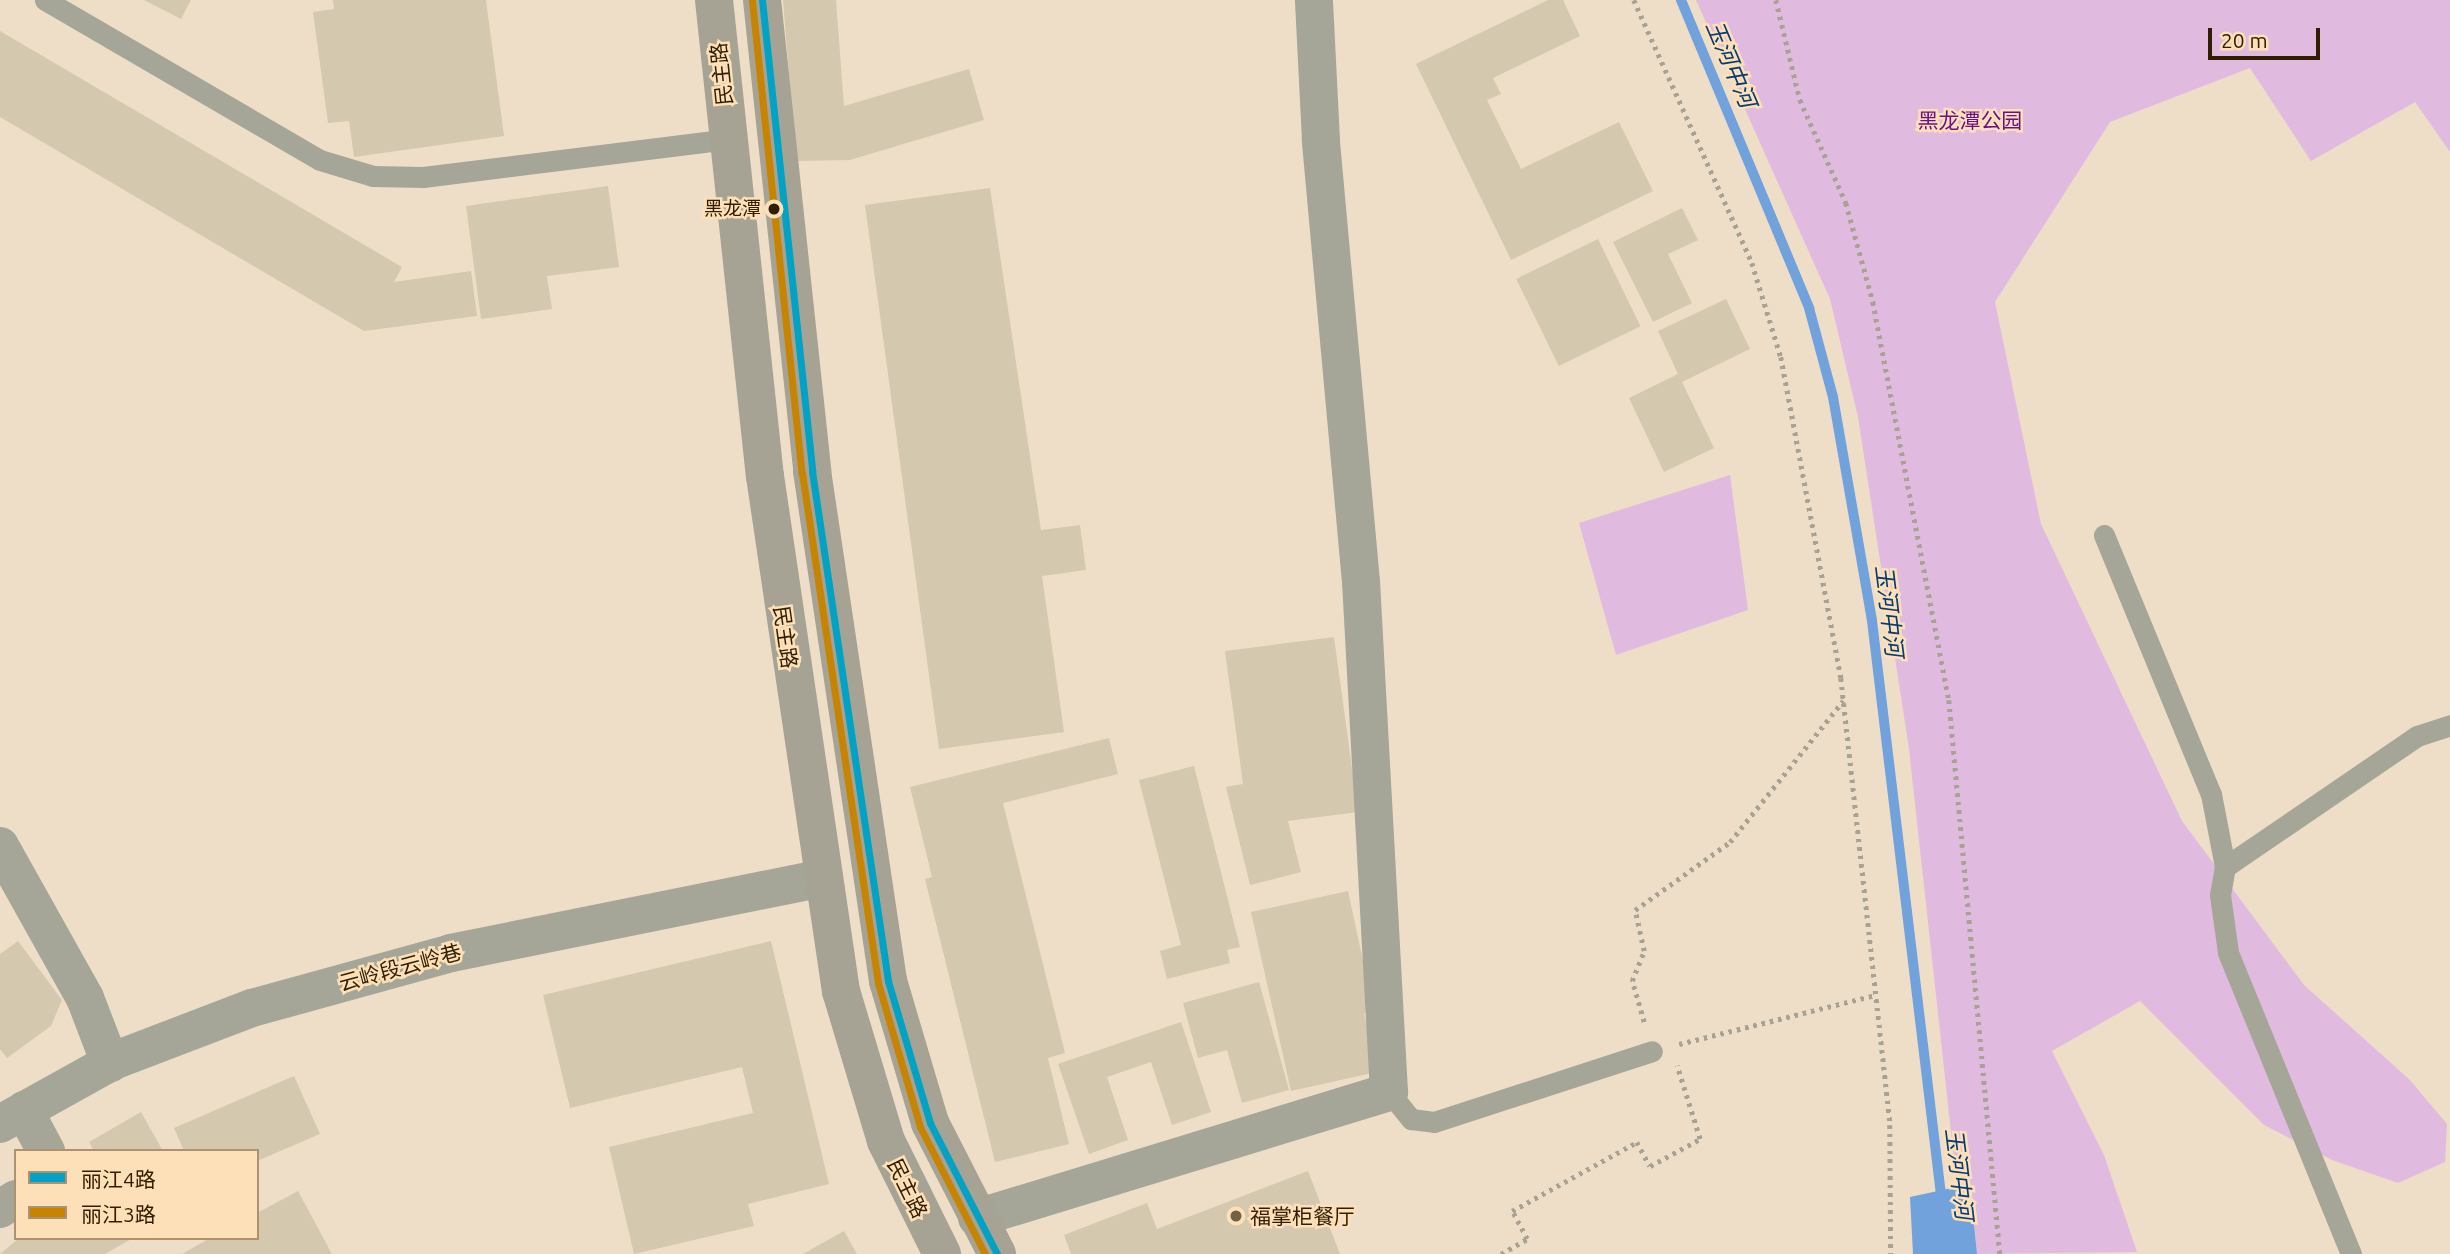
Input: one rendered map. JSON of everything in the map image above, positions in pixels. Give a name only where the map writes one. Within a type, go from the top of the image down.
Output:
[{"type":"main road","name":"民主路","points":[[714,0],[766,490],[841,990],[866,1088],[942,1254]]},
{"type":"main road","points":[[762,0],[812,471],[888,981],[930,1123],[997,1254]]},
{"type":"street","points":[[978,1218],[1389,1092],[1361,582],[1321,140],[1314,0]]},
{"type":"street","points":[[0,846],[85,998],[110,1063]]},
{"type":"street","name":"云岭段云岭巷","points":[[12,1117],[110,1063],[252,1007],[452,953],[823,878]]},
{"type":"street","points":[[12,1117],[44,1149]]},
{"type":"lane","points":[[45,0],[320,160],[373,176],[424,177],[728,139]]},
{"type":"lane","points":[[2104,535],[2211,794],[2225,867],[2220,895],[2228,952],[2351,1254]]},
{"type":"lane","points":[[2225,867],[2417,736],[2450,725]]},
{"type":"lane","points":[[1389,1092],[1410,1119],[1434,1122],[1661,1048]]},
{"type":"path","points":[[1634,0],[1767,304],[1843,701],[1889,1125],[1891,1254]]},
{"type":"path","points":[[1776,0],[1800,100],[1846,203],[1873,302],[1949,700],[2000,1254]]},
{"type":"path","points":[[1501,1254],[1527,1239],[1512,1211],[1637,1142],[1650,1166],[1700,1139],[1632,981],[1644,951],[1635,910],[1730,842],[1843,701]]},
{"type":"path","points":[[1661,1048],[1875,995]]},
{"type":"green space","name":"黑龙潭公园","points":[[1696,0],[2450,0],[2450,152],[2415,102],[2311,161],[2250,68],[2110,122],[1995,302],[2041,524],[2182,821],[2304,985],[2410,1080],[2447,1124],[2445,1162],[2398,1183],[2332,1160],[2264,1125],[2140,1001],[2052,1051],[2104,1155],[2137,1252],[1977,1254],[1971,1184],[1957,1187],[1909,749],[1858,417],[1830,299]]},
{"type":"green space","points":[[1730,475],[1748,610],[1616,655],[1579,523]]},
{"type":"water","points":[[1970,1184],[1977,1254],[1913,1254],[1910,1197]]},
{"type":"building","points":[[144,0],[191,0],[181,19]]},
{"type":"building","points":[[333,0],[486,0],[504,136],[354,157],[349,121],[328,123],[313,12],[334,9]]},
{"type":"building","points":[[783,0],[836,0],[844,106],[969,69],[984,120],[850,160],[796,161]]},
{"type":"building","points":[[1548,0],[1563,0],[1580,36],[1493,78],[1501,94],[1487,100],[1521,169],[1619,122],[1653,191],[1511,260],[1416,64]]},
{"type":"building","points":[[0,31],[402,267],[394,282],[471,271],[477,316],[364,331],[0,117]]},
{"type":"building","points":[[608,186],[619,267],[547,276],[552,309],[481,319],[466,206]]},
{"type":"building","points":[[990,188],[1041,530],[1080,525],[1086,570],[1042,576],[1064,732],[939,749],[865,205]]},
{"type":"building","points":[[1682,208],[1698,240],[1668,254],[1692,303],[1653,322],[1613,242]]},
{"type":"building","points":[[1598,239],[1641,326],[1559,366],[1516,279]]},
{"type":"building","points":[[1726,299],[1750,349],[1682,382],[1714,448],[1664,472],[1629,398],[1678,374],[1658,331]]},
{"type":"building","points":[[1334,637],[1358,812],[1288,821],[1301,872],[1250,885],[1226,787],[1243,784],[1225,651]]},
{"type":"building","points":[[1109,738],[1118,774],[1003,803],[1065,1053],[1048,1058],[1069,1144],[995,1162],[925,879],[932,877],[910,787]]},
{"type":"building","points":[[1194,766],[1240,947],[1227,950],[1230,963],[1167,979],[1160,951],[1181,945],[1139,780]]},
{"type":"building","points":[[1348,891],[1374,1012],[1364,1013],[1377,1072],[1291,1091],[1251,912]]},
{"type":"building","points":[[18,941],[62,1000],[51,1026],[7,1058],[0,1049],[0,954]]},
{"type":"building","points":[[771,941],[829,1184],[748,1204],[754,1226],[634,1254],[609,1147],[753,1113],[742,1067],[570,1108],[543,995]]},
{"type":"building","points":[[1259,982],[1289,1090],[1242,1103],[1227,1050],[1198,1058],[1183,1003]]},
{"type":"building","points":[[1181,1022],[1211,1112],[1172,1125],[1151,1062],[1107,1077],[1128,1140],[1089,1154],[1058,1064]]},
{"type":"building","points":[[294,1076],[320,1134],[259,1160],[259,1149],[183,1149],[174,1128]]},
{"type":"building","points":[[141,1112],[162,1149],[93,1149],[89,1142]]},
{"type":"building","points":[[1308,1171],[1340,1254],[1071,1254],[1064,1235],[1147,1203],[1157,1229]]},
{"type":"building","points":[[298,1191],[332,1254],[182,1254],[206,1240],[259,1240],[259,1212]]},
{"type":"building","points":[[844,1231],[857,1254],[803,1254]]},
{"type":"building","points":[[17,1240],[130,1240],[105,1254],[0,1254]]},
{"type":"waterway","name":"玉河中河","points":[[1681,0],[1809,308],[1833,397],[1872,621],[1942,1203]]},
{"type":"transit line","name":"丽江4路","points":[[762,0],[812,471],[888,981],[930,1123],[997,1254]]},
{"type":"transit line","name":"丽江3路","points":[[752,1],[802,473],[878,983],[920,1127],[985,1254]]},
{"type":"place","name":"黑龙潭","points":[[774,209]]},
{"type":"place","name":"福掌柜餐厅","points":[[1236,1216]]}]
